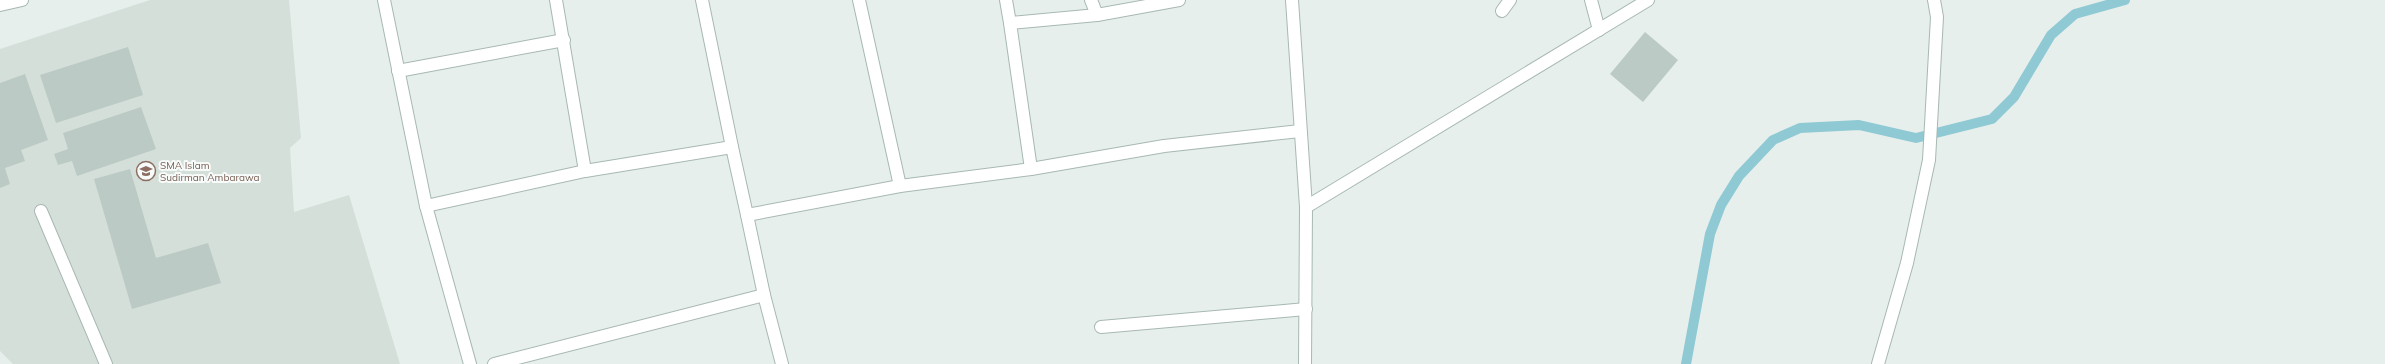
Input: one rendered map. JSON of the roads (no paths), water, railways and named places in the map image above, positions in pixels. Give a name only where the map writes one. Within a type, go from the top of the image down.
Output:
[{"type":"street","points":[[0,5],[22,0]]},
{"type":"street","points":[[384,0],[426,206],[470,364]]},
{"type":"street","points":[[556,0],[585,171]]},
{"type":"street","points":[[702,0],[764,295],[782,364]]},
{"type":"street","points":[[859,0],[900,186]]},
{"type":"street","points":[[1006,0],[1031,169]]},
{"type":"street","points":[[1091,0],[1097,16]]},
{"type":"street","points":[[1010,23],[1097,16],[1179,0]]},
{"type":"street","points":[[1292,0],[1306,207],[1305,364]]},
{"type":"street","points":[[1502,11],[1510,0]]},
{"type":"street","points":[[1591,0],[1599,30]]},
{"type":"street","points":[[1306,207],[1648,0]]},
{"type":"street","points":[[1878,364],[1907,263],[1929,160],[1937,17],[1934,0]]},
{"type":"street","points":[[398,72],[564,40]]},
{"type":"street","points":[[748,215],[900,186],[1031,169],[1164,146],[1300,131]]},
{"type":"street","points":[[426,206],[585,171],[732,147]]},
{"type":"street","points":[[41,211],[106,364]]},
{"type":"street","points":[[494,364],[764,295]]},
{"type":"street","points":[[1101,327],[1306,309]]},
{"type":"waterway","points":[[1686,364],[1710,234],[1721,205],[1739,176],[1773,140],[1800,128],[1859,125],[1916,138],[1992,119],[2014,97],[2051,35],[2075,14],[2125,0]]},
{"type":"place","name":"SMA Islam Sudirman Ambarawa","points":[[146,171]]}]
